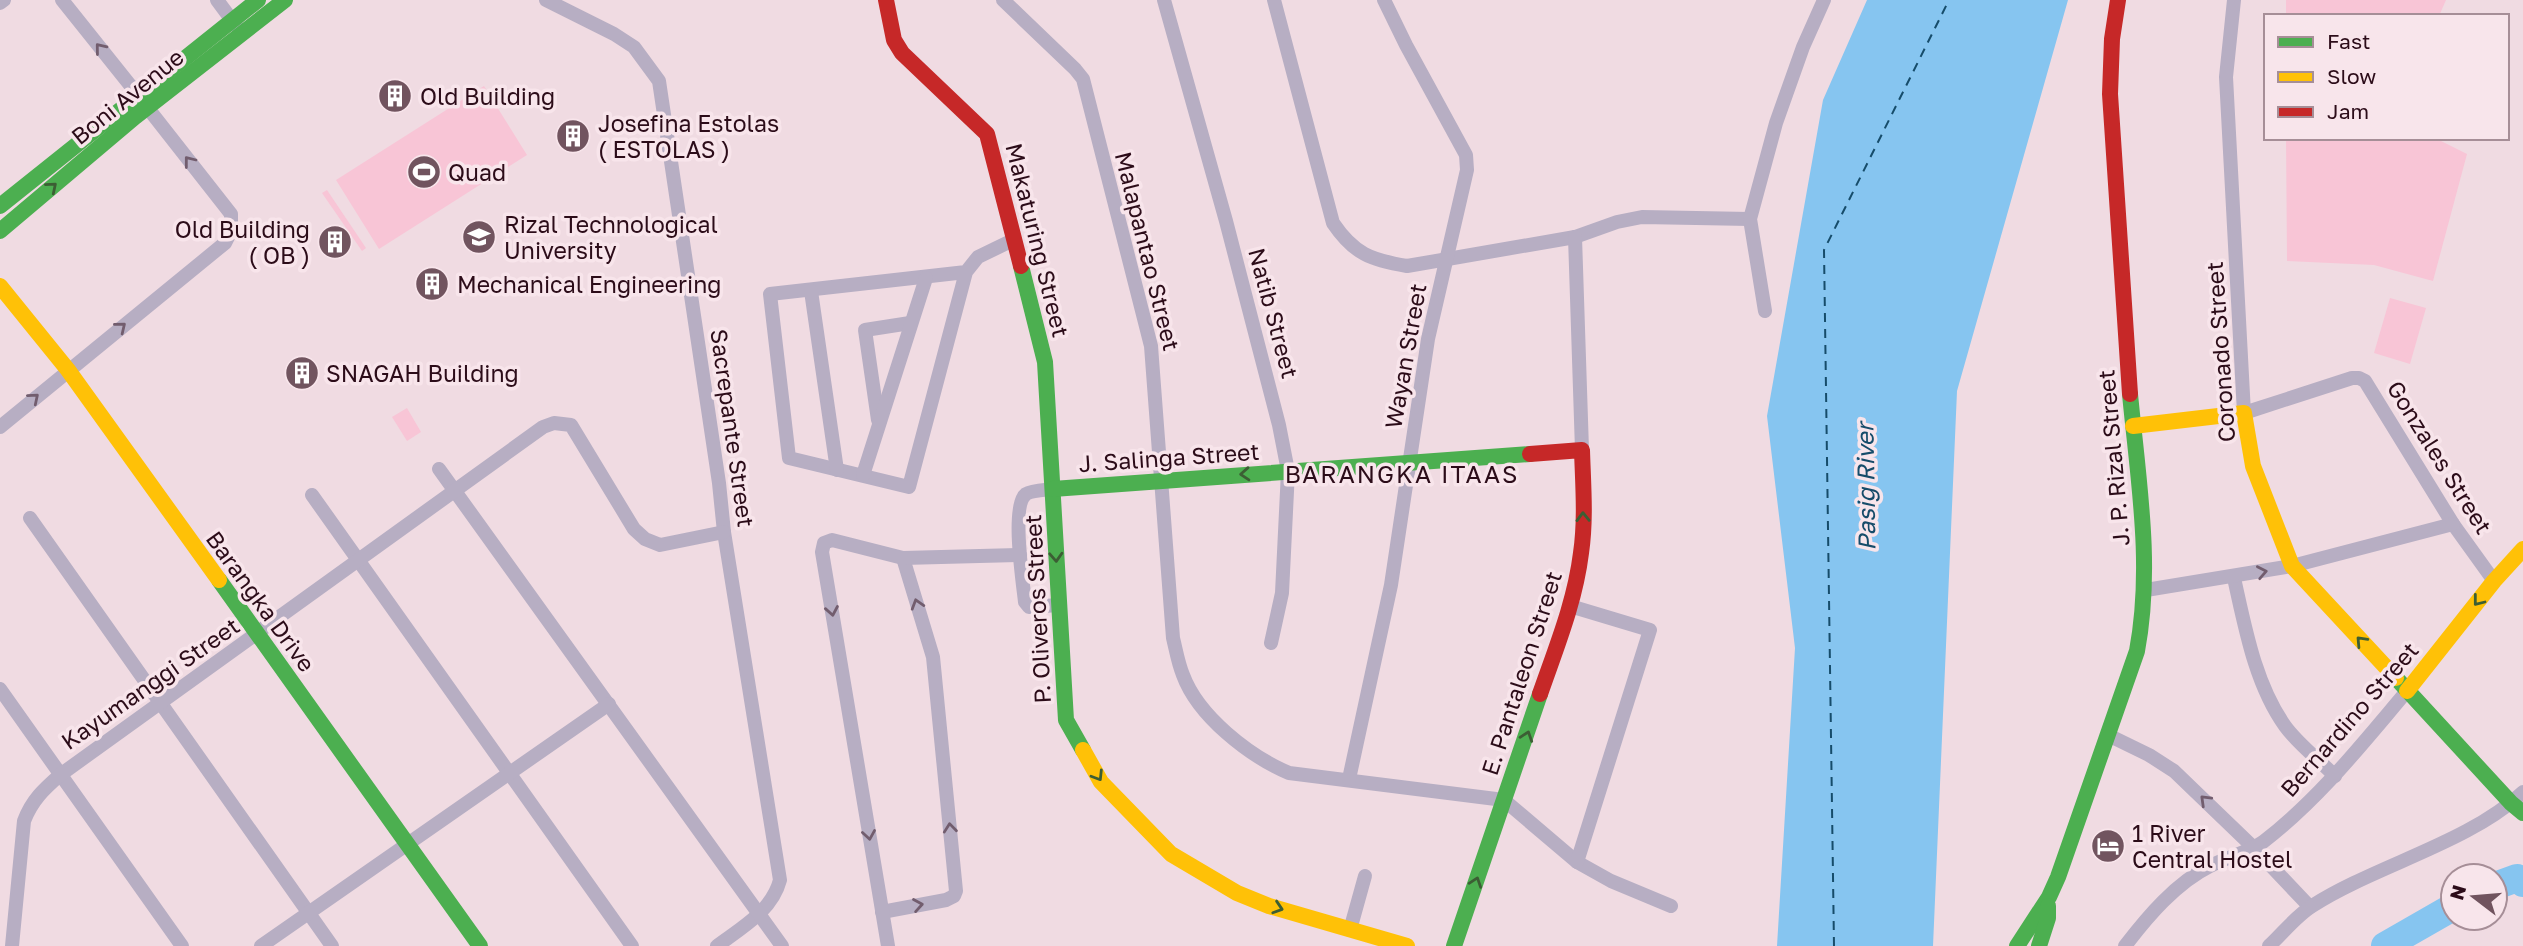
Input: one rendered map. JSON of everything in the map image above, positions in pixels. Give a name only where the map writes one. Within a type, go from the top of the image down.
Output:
[{"type":"street","points":[[0,427],[225,243],[231,231],[231,214],[62,0]]},
{"type":"street","points":[[217,0],[238,27]]},
{"type":"street","name":"Boni Avenue","points":[[238,27],[258,0]]},
{"type":"street","name":"Boni Avenue","points":[[0,206],[238,27],[285,0]]},
{"type":"street","name":"Sacrepante Street","points":[[546,0],[614,33],[634,47],[659,81],[724,532],[780,880],[777,893],[758,915],[717,946]]},
{"type":"street","name":"Makaturing Street","points":[[886,0],[894,40],[902,53],[987,134],[1045,362],[1053,489]]},
{"type":"street","name":"Malapantao Street","points":[[1003,0],[1083,79],[1151,346],[1169,607],[1173,638],[1183,677],[1205,712],[1265,763],[1289,773],[1349,779]]},
{"type":"street","name":"Natib Street","points":[[1164,0],[1233,248],[1279,425],[1288,471],[1282,593],[1271,643]]},
{"type":"street","points":[[1274,0],[1333,223],[1348,244],[1364,254],[1407,267],[1574,237],[1617,222],[1642,217],[1750,219]]},
{"type":"street","name":"Wayan Street","points":[[1349,779],[1391,585],[1428,339],[1467,162],[1384,0]]},
{"type":"street","points":[[1765,311],[1750,219],[1776,123],[1803,47],[1825,0]]},
{"type":"street","name":"J. P. Rizal Street","points":[[2017,946],[2059,877],[2137,651],[2146,590],[2110,94],[2112,39],[2118,0]]},
{"type":"street","name":"Coronado Street","points":[[2234,0],[2226,77],[2244,414],[2253,466],[2292,566],[2407,691],[2519,803]]},
{"type":"street","name":"Boni Avenue","points":[[0,230],[143,101]]},
{"type":"street","name":"E. Pantaleon Street","points":[[1454,946],[1570,606],[1581,556],[1584,528],[1574,237]]},
{"type":"street","points":[[966,272],[770,294],[789,458],[909,487],[966,272],[978,257],[1013,240]]},
{"type":"street","points":[[863,475],[926,278]]},
{"type":"street","name":"Barangka Drive","points":[[0,286],[68,370],[480,946]]},
{"type":"street","points":[[811,291],[837,470]]},
{"type":"street","points":[[878,425],[865,330],[910,323]]},
{"type":"street","name":"Gonzales Street","points":[[2133,426],[2244,414],[2359,378],[2365,381],[2453,524],[2494,581]]},
{"type":"street","name":"Kayumanggi Street","points":[[12,946],[24,821],[39,793],[60,775],[543,427],[554,423],[570,425],[634,529],[645,539],[660,545],[724,532]]},
{"type":"street","name":"J. Salinga Street","points":[[1053,489],[1582,450]]},
{"type":"street","points":[[439,469],[782,946]]},
{"type":"street","points":[[1053,489],[1029,492],[1019,505],[1020,555],[1025,602],[1030,607],[1059,605]]},
{"type":"street","name":"P. Oliveros Street","points":[[1053,489],[1066,720],[1101,782],[1171,854],[1226,887],[1269,905],[1407,946]]},
{"type":"street","points":[[312,495],[632,946]]},
{"type":"street","points":[[30,518],[332,946]]},
{"type":"street","points":[[2146,590],[2234,578],[2292,566],[2453,524]]},
{"type":"street","points":[[888,946],[822,552],[824,544],[832,540],[903,558],[1020,555]]},
{"type":"street","name":"Bernardino Street","points":[[2125,946],[2152,913],[2185,882],[2211,865],[2254,848],[2301,811],[2335,776],[2523,549]]},
{"type":"street","points":[[881,912],[946,900],[954,896],[956,891],[933,657],[903,558]]},
{"type":"street","points":[[2234,578],[2245,626],[2271,703],[2286,728],[2335,776]]},
{"type":"street","points":[[1570,606],[1650,630],[1577,862]]},
{"type":"street","points":[[0,689],[182,946]]},
{"type":"street","points":[[261,946],[608,704]]},
{"type":"street","points":[[2108,735],[2174,771],[2254,848],[2310,907]]},
{"type":"street","points":[[1349,779],[1504,800],[1577,862],[1611,881],[1671,906]]},
{"type":"street","points":[[2269,946],[2310,907],[2519,803]]},
{"type":"street","points":[[1350,930],[1365,876]]},
{"type":"street","name":"J. P. Rizal Street","points":[[2039,946],[2048,918],[2049,897]]},
{"type":"shaded area","points":[[2286,0],[2446,0],[2440,14],[2286,14]]},
{"type":"shaded area","name":"Quad","points":[[484,86],[527,155],[379,249],[336,180]]},
{"type":"shaded area","points":[[2286,140],[2439,140],[2467,154],[2433,281],[2374,265],[2287,261]]},
{"type":"shaded area","points":[[327,190],[366,248],[362,251],[322,193]]},
{"type":"shaded area","points":[[2390,298],[2426,308],[2410,364],[2374,353]]},
{"type":"shaded area","points":[[407,408],[421,432],[407,441],[392,417]]},
{"type":"water","name":"Pasig River","points":[[1867,0],[2068,0],[1957,391],[1933,946],[1777,946],[1795,648],[1767,416],[1823,100]]},
{"type":"waterway","points":[[2509,881],[2517,878],[2523,883]]},
{"type":"waterway","points":[[2385,946],[2439,915]]},
{"type":"ferry route","points":[[1834,946],[1824,250],[1949,0]]},
{"type":"traffic: fast","points":[[0,206],[258,0]]},
{"type":"traffic: fast","points":[[0,231],[135,117],[285,0]]},
{"type":"traffic: fast","points":[[1021,266],[1045,362],[1066,720],[1083,750]]},
{"type":"traffic: fast","points":[[2017,946],[2049,897],[2058,877],[2137,651],[2142,619],[2144,555],[2130,394]]},
{"type":"traffic: fast","points":[[1053,489],[1530,454]]},
{"type":"traffic: fast","points":[[219,580],[480,946]]},
{"type":"traffic: fast","points":[[2396,678],[2523,813]]},
{"type":"traffic: fast","points":[[1454,946],[1540,694]]},
{"type":"traffic: fast","points":[[2039,946],[2048,918],[2048,906]]},
{"type":"traffic: slow","points":[[0,286],[68,370],[219,580]]},
{"type":"traffic: slow","points":[[2133,426],[2244,413],[2253,466],[2292,566],[2396,678]]},
{"type":"traffic: slow","points":[[2407,691],[2494,581],[2523,549]]},
{"type":"traffic: slow","points":[[1083,750],[1101,782],[1171,854],[1237,893],[1269,906],[1407,946]]},
{"type":"traffic: jam","points":[[886,0],[894,40],[902,53],[987,134],[1021,266]]},
{"type":"traffic: jam","points":[[2118,0],[2112,39],[2110,94],[2130,394]]},
{"type":"traffic: jam","points":[[1530,454],[1582,450],[1584,502],[1578,571],[1564,625],[1540,694]]},
{"type":"place","name":"Old Building","points":[[395,96]]},
{"type":"place","name":"Josefina Estolas ( ESTOLAS )","points":[[573,136]]},
{"type":"place","name":"Quad","points":[[424,172]]},
{"type":"place","name":"Rizal Technological University","points":[[479,237]]},
{"type":"place","name":"Old Building ( OB )","points":[[335,242]]},
{"type":"place","name":"Mechanical Engineering","points":[[432,284]]},
{"type":"place","name":"SNAGAH Building","points":[[302,373]]},
{"type":"place","name":"1 River Central Hostel","points":[[2108,846]]},
{"type":"district","name":"BARANGKA ITAAS","points":[[1402,473]]}]
